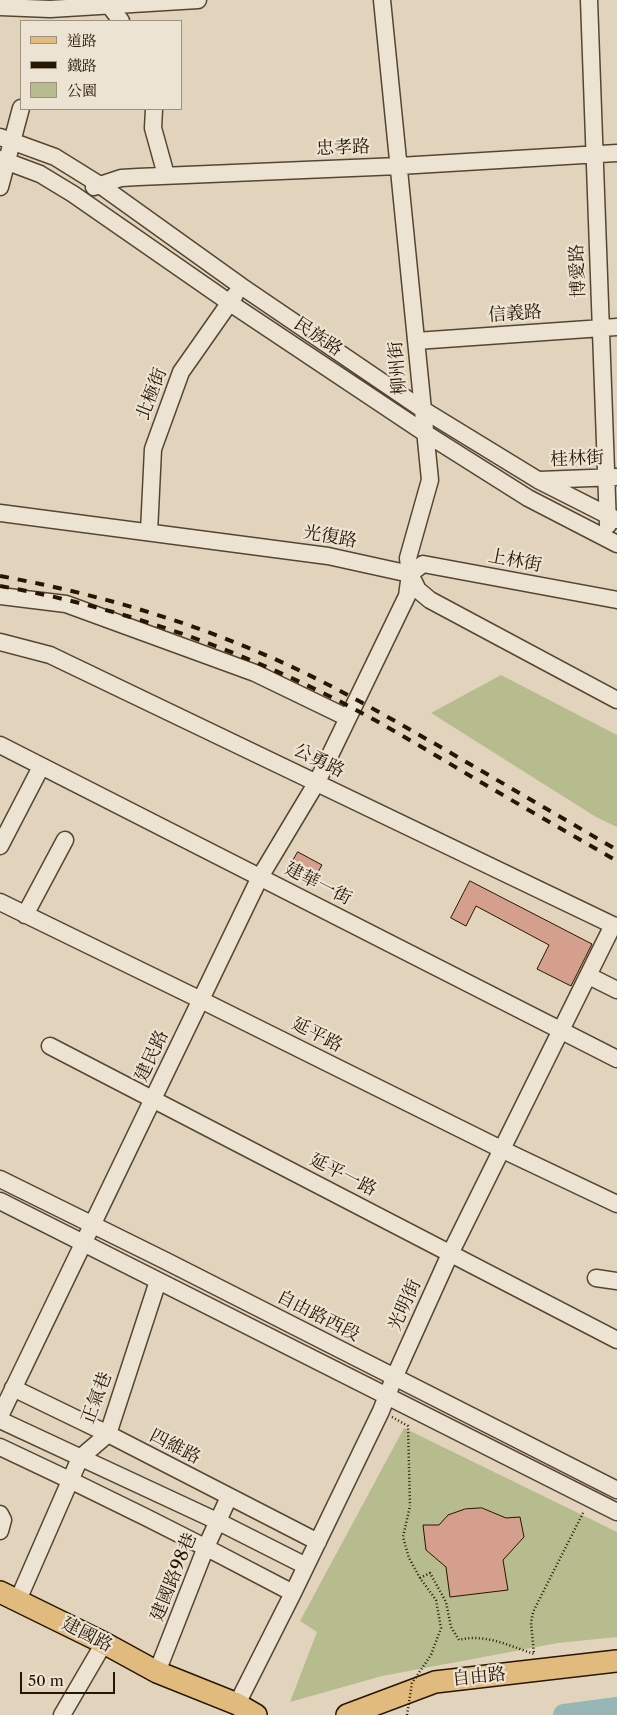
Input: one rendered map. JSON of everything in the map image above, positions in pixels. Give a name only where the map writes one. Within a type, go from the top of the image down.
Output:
[{"type":"main road","name":"建國路","points":[[9,1596],[104,1643],[157,1672],[237,1704],[256,1715]]},
{"type":"main road","name":"自由路","points":[[347,1715],[435,1682],[617,1661]]},
{"type":"street","points":[[0,7],[49,10],[109,3],[198,0]]},
{"type":"street","name":"柳州街","points":[[348,718],[406,596],[410,574],[408,558],[430,480],[382,0]]},
{"type":"street","name":"博愛路","points":[[589,0],[600,328],[611,477],[612,542]]},
{"type":"street","points":[[109,3],[120,20]]},
{"type":"street","points":[[0,187],[6,139],[20,110]]},
{"type":"street","points":[[154,110],[153,128],[166,175]]},
{"type":"street","name":"民族路","points":[[6,139],[55,157],[100,185],[241,286],[422,409],[538,480],[613,518]]},
{"type":"street","name":"忠孝路","points":[[73,194],[120,178],[399,166],[617,153]]},
{"type":"street","name":"民族路","points":[[4,160],[40,174],[73,194],[230,303],[425,433],[528,498],[612,542]]},
{"type":"street","name":"北極街","points":[[149,532],[153,449],[181,372],[241,286]]},
{"type":"street","name":"信義路","points":[[416,341],[617,327]]},
{"type":"street","name":"桂林街","points":[[538,480],[611,477]]},
{"type":"street","name":"光復路","points":[[0,513],[328,556],[410,574]]},
{"type":"street","name":"上林街","points":[[410,574],[423,564],[617,600]]},
{"type":"street","points":[[410,574],[418,590],[430,600],[617,700]]},
{"type":"street","points":[[0,596],[66,604],[255,673],[348,718]]},
{"type":"street","name":"公勇路","points":[[0,642],[50,655],[615,926]]},
{"type":"street","name":"建民路","points":[[0,1416],[260,877],[317,782],[348,718]]},
{"type":"street","name":"建華一街","points":[[0,745],[617,1059]]},
{"type":"street","points":[[0,846],[6,818],[41,767]]},
{"type":"street","points":[[25,915],[65,840]]},
{"type":"street","name":"延平路","points":[[0,902],[501,1150],[617,1204]]},
{"type":"street","name":"光明街","points":[[237,1704],[294,1594],[384,1404],[450,1254],[615,926]]},
{"type":"street","points":[[589,976],[617,990]]},
{"type":"street","name":"延平一路","points":[[50,1046],[617,1340]]},
{"type":"street","name":"自由路西段","points":[[0,1179],[617,1490]]},
{"type":"street","points":[[0,1201],[158,1281],[384,1404],[617,1512]]},
{"type":"street","points":[[596,1278],[617,1281]]},
{"type":"street","name":"正氣巷","points":[[9,1596],[80,1458],[108,1434],[158,1281]]},
{"type":"street","name":"四維路","points":[[13,1388],[108,1434],[318,1542]]},
{"type":"street","points":[[0,1420],[219,1522],[306,1566]]},
{"type":"street","points":[[0,1446],[206,1547],[294,1594]]},
{"type":"street","name":"建國路98巷","points":[[157,1672],[206,1547],[229,1497]]},
{"type":"street","points":[[0,1514],[4,1520],[0,1531]]},
{"type":"street","points":[[62,1715],[104,1643]]},
{"type":"path","points":[[384,1404],[408,1426],[410,1506],[403,1537],[408,1558],[436,1600],[441,1628],[431,1655],[412,1683],[407,1715]]},
{"type":"path","points":[[420,1578],[430,1573],[446,1602],[451,1627],[459,1640],[486,1638],[534,1654],[531,1629],[533,1612],[590,1499]]},
{"type":"green space","points":[[501,675],[617,735],[617,827],[596,817],[431,713]]},
{"type":"green space","points":[[404,1428],[617,1532],[617,1637],[558,1643],[382,1676],[290,1702],[317,1632],[300,1621]]},
{"type":"building","points":[[298,852],[322,865],[310,886],[286,873]]},
{"type":"building","points":[[470,881],[592,944],[571,986],[537,969],[549,945],[476,906],[466,926],[451,918]]},
{"type":"building","points":[[482,1508],[506,1518],[520,1517],[524,1537],[503,1560],[508,1590],[450,1597],[446,1567],[426,1550],[423,1525],[439,1525],[448,1515],[465,1509]]},
{"type":"waterway","points":[[564,1715],[617,1708]]},
{"type":"railway","points":[[0,576],[37,583],[147,611],[218,636],[288,665],[386,716],[617,850]]},
{"type":"railway","points":[[0,586],[84,604],[166,628],[247,658],[379,722],[617,861]]}]
